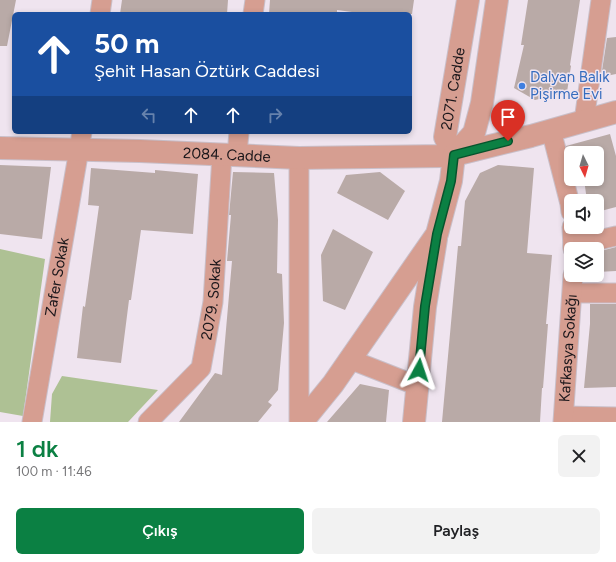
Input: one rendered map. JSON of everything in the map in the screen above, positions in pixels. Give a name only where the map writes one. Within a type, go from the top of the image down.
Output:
[{"type":"street","points":[[100,12],[102,0]]},
{"type":"street","points":[[253,12],[255,0]]},
{"type":"street","name":"2071. Cadde","points":[[468,0],[446,137],[454,155],[474,133],[482,103],[497,0]]},
{"type":"street","points":[[584,121],[601,0]]},
{"type":"street","name":"2084. Cadde","points":[[0,148],[80,141],[229,155],[298,158],[454,155],[616,112]]},
{"type":"street","points":[[551,130],[567,194]]},
{"type":"street","name":"2079. Sokak","points":[[148,422],[201,368],[213,302],[229,155],[238,134]]},
{"type":"street","name":"Zafer Sokak","points":[[32,422],[80,141]]},
{"type":"street","points":[[414,422],[425,306],[437,234],[451,181],[454,155]]},
{"type":"street","points":[[298,158],[301,422]]},
{"type":"street","points":[[301,422],[333,384],[437,234]]},
{"type":"street","points":[[594,242],[616,236]]},
{"type":"street","points":[[573,284],[616,293]]},
{"type":"street","name":"Kafkasya Sokağı","points":[[564,419],[573,284]]},
{"type":"street","points":[[349,359],[418,386]]},
{"type":"street","points":[[564,419],[616,417]]},
{"type":"green space","points":[[0,249],[45,259],[23,416],[0,412]]},
{"type":"green space","points":[[62,376],[158,390],[128,422],[50,422],[52,394]]},
{"type":"building","points":[[0,0],[16,0],[14,12],[12,12],[12,20],[7,46],[0,46]]},
{"type":"building","points":[[122,0],[228,0],[227,12],[120,12]]},
{"type":"building","points":[[270,0],[414,0],[412,14],[412,12],[352,12],[337,10],[337,12],[269,12]]},
{"type":"building","points":[[528,0],[580,0],[567,92],[535,100],[514,88],[524,45],[521,45]]},
{"type":"building","points":[[616,37],[616,74],[601,77],[607,38]]},
{"type":"building","points":[[610,134],[616,156],[616,207],[604,210],[604,194],[586,194],[585,186],[604,186],[604,146],[566,146]]},
{"type":"building","points":[[0,165],[51,167],[42,239],[0,234]]},
{"type":"building","points":[[498,165],[534,168],[527,253],[552,255],[540,422],[442,422],[458,246],[461,246],[465,201],[480,173]]},
{"type":"building","points":[[91,168],[155,173],[155,170],[198,174],[193,234],[141,230],[131,300],[129,300],[121,363],[77,358],[83,306],[85,307],[99,206],[88,205]]},
{"type":"building","points":[[233,172],[274,173],[278,220],[277,273],[282,274],[284,323],[278,390],[268,402],[272,405],[258,422],[179,422],[215,373],[222,375],[232,261],[227,261]]},
{"type":"building","points":[[380,172],[405,191],[388,220],[337,193],[346,175]]},
{"type":"building","points":[[333,229],[373,252],[345,310],[323,301],[321,255]]},
{"type":"building","points":[[616,247],[616,271],[604,272],[604,250]]},
{"type":"building","points":[[590,304],[616,304],[616,387],[584,388],[590,324]]},
{"type":"building","points":[[360,384],[389,390],[386,422],[327,422]]},
{"type":"place","name":"Dalyan Balık Pişirme Evi","points":[[522,86]]},
{"type":"route","points":[[419,370],[425,306],[437,234],[451,181],[454,155],[508,141]]}]
